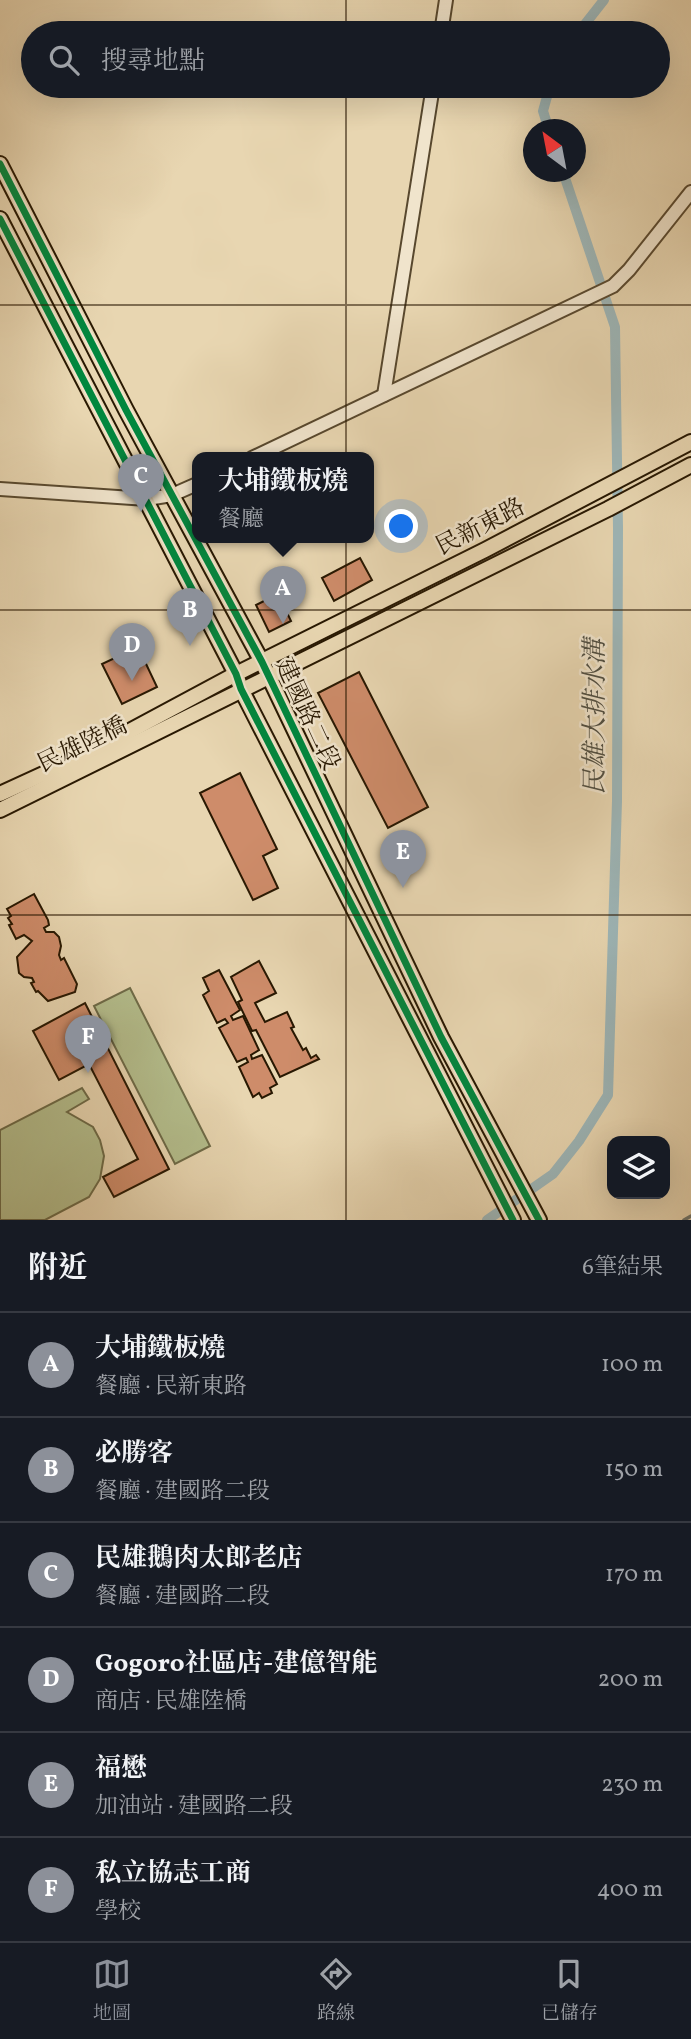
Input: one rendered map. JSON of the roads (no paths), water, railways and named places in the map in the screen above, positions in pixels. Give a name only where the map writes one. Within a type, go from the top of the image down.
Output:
[{"type":"main road","name":"建國路二段","points":[[0,164],[192,532]]},
{"type":"main road","name":"建國路二段","points":[[0,219],[147,499],[513,1220]]},
{"type":"main road","name":"民新東路","points":[[143,732],[236,674],[691,442]]},
{"type":"main road","name":"民新東路","points":[[143,732],[268,678],[691,465]]},
{"type":"main road","name":"建國路二段","points":[[198,543],[262,662],[442,1037],[537,1217]]},
{"type":"main road","name":"民雄陸橋","points":[[0,794],[143,732]]},
{"type":"main road","name":"民雄陸橋","points":[[0,810],[143,732]]},
{"type":"street","points":[[443,21],[446,0]]},
{"type":"street","points":[[384,395],[431,98]]},
{"type":"street","points":[[265,452],[613,286],[691,192]]},
{"type":"street","points":[[0,489],[147,499],[172,495],[192,486]]},
{"type":"waterway","name":"民雄大排水溝","points":[[587,21],[604,0]]},
{"type":"waterway","name":"民雄大排水溝","points":[[546,119],[543,111],[547,98]]},
{"type":"waterway","name":"民雄大排水溝","points":[[487,1220],[553,1174],[579,1141],[608,1095],[617,801],[618,528],[615,327],[566,182]]},
{"type":"waterway","points":[[684,1220],[691,1216]]},
{"type":"place","name":"民雄鵝肉太郎老店","points":[[141,512]]},
{"type":"place","name":"大埔鐵板燒","points":[[283,624]]},
{"type":"place","name":"必勝客","points":[[190,646]]},
{"type":"place","name":"Gogoro社區店-建億智能","points":[[132,681]]},
{"type":"place","name":"福懋","points":[[403,888]]},
{"type":"place","name":"私立協志工商","points":[[88,1073]]}]
